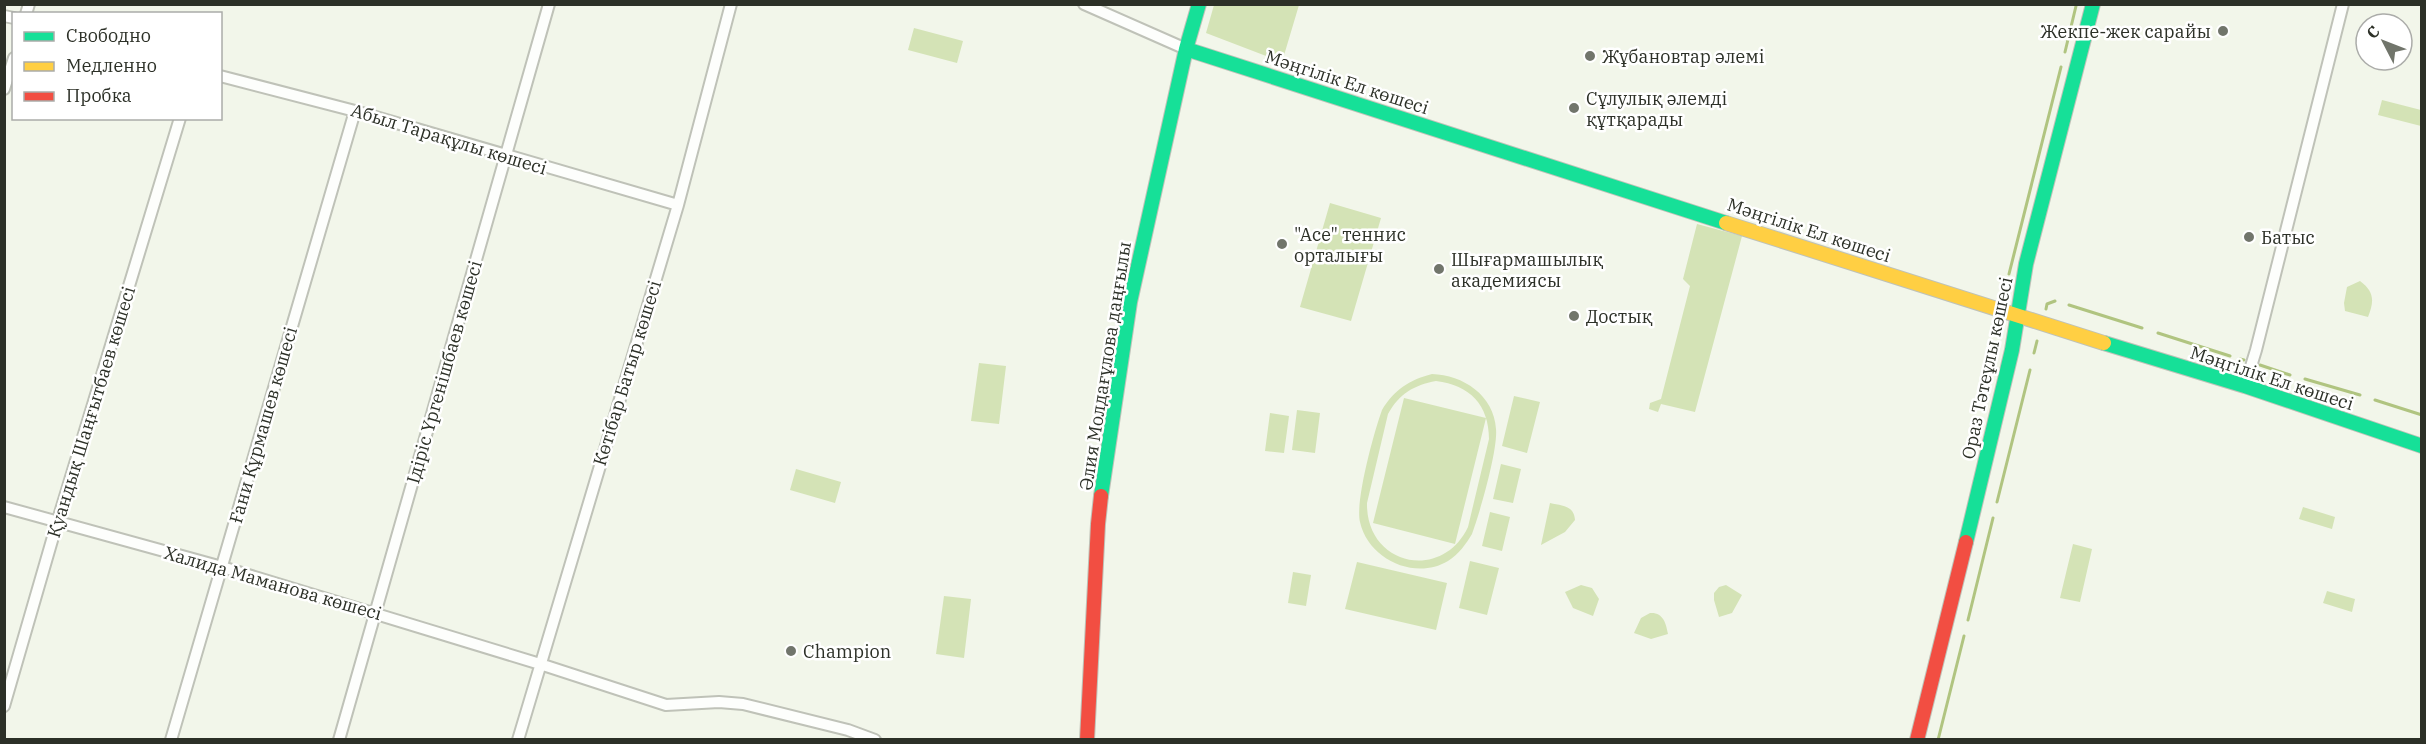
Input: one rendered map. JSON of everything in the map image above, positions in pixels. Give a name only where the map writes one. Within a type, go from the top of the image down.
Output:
[{"type":"street","name":"Ідіріс Үргенішбаев көшесі","points":[[339,740],[549,4]]},
{"type":"street","name":"Көтібар Батыр көшесі","points":[[518,740],[678,206],[731,4]]},
{"type":"street","points":[[1084,4],[1186,49]]},
{"type":"street","name":"Әлия Молдағұлова даңғылы","points":[[1087,740],[1098,524],[1107,450],[1130,302],[1186,49],[1199,4]]},
{"type":"street","name":"Ораз Тәтеұлы көшесі","points":[[1917,740],[1987,457],[2018,317],[2026,264],[2093,4]]},
{"type":"street","points":[[2245,386],[2259,339],[2343,4]]},
{"type":"street","name":"Мәңгілік Ел көшесі","points":[[1186,49],[2018,317],[2245,386],[2421,446]]},
{"type":"street","points":[[4,89],[12,64]]},
{"type":"street","name":"Абыл Тарақұлы көшесі","points":[[222,77],[355,111],[505,157],[678,206]]},
{"type":"street","name":"Ғани Құрмашев көшесі","points":[[171,740],[355,111]]},
{"type":"street","name":"Қуандық Шаңғытбаев көшесі","points":[[4,706],[179,120]]},
{"type":"street","name":"Халида Маманова көшесі","points":[[4,507],[222,567],[376,613],[666,705],[719,702],[742,704],[848,730],[875,740]]},
{"type":"green space","points":[[1214,5],[1299,5],[1282,62],[1206,33]]},
{"type":"green space","points":[[914,28],[963,41],[957,63],[908,50]]},
{"type":"green space","points":[[2382,100],[2421,110],[2421,126],[2378,115]]},
{"type":"green space","points":[[1330,203],[1381,218],[1351,321],[1300,307]]},
{"type":"green space","points":[[1697,224],[1742,236],[1695,412],[1661,404],[1658,412],[1649,409],[1650,403],[1661,399],[1690,286],[1683,279]]},
{"type":"green space","points":[[2360,281],[2371,293],[2368,317],[2345,311],[2347,287]]},
{"type":"green space","points":[[979,363],[1006,366],[999,424],[971,421]]},
{"type":"green space","points":[[1444,375],[1475,389],[1490,406],[1494,417],[1496,439],[1484,497],[1472,534],[1462,549],[1448,561],[1435,567],[1421,569],[1395,563],[1372,547],[1360,522],[1359,512],[1366,466],[1382,410],[1397,391],[1424,376]],"holes":[[[1436,381],[1448,383],[1468,392],[1481,407],[1486,416],[1489,439],[1468,527],[1456,544],[1441,555],[1424,560],[1407,559],[1392,553],[1379,541],[1370,524],[1367,503],[1388,414],[1392,407],[1402,396],[1421,385]]]},
{"type":"green space","points":[[1514,396],[1540,402],[1527,453],[1502,446]]},
{"type":"green space","points":[[1404,398],[1486,418],[1455,544],[1373,523]]},
{"type":"green space","points":[[1297,410],[1320,413],[1315,453],[1292,450]]},
{"type":"green space","points":[[1270,413],[1289,416],[1284,453],[1265,451]]},
{"type":"green space","points":[[1501,464],[1521,469],[1513,503],[1493,499]]},
{"type":"green space","points":[[796,469],[841,482],[835,503],[790,490]]},
{"type":"green space","points":[[1550,503],[1570,509],[1575,520],[1565,532],[1541,545]]},
{"type":"green space","points":[[2303,507],[2335,517],[2332,529],[2299,519]]},
{"type":"green space","points":[[1490,512],[1510,517],[1502,551],[1482,546]]},
{"type":"green space","points":[[2073,544],[2092,549],[2080,602],[2060,598]]},
{"type":"green space","points":[[1470,561],[1499,568],[1487,615],[1459,608]]},
{"type":"green space","points":[[1357,562],[1447,583],[1436,630],[1345,609]]},
{"type":"green space","points":[[1293,572],[1311,575],[1306,606],[1288,603]]},
{"type":"green space","points":[[1581,585],[1592,588],[1599,599],[1593,616],[1573,608],[1565,592]]},
{"type":"green space","points":[[1726,585],[1742,595],[1732,613],[1719,617],[1714,593],[1719,587]]},
{"type":"green space","points":[[2327,591],[2355,599],[2352,612],[2323,603]]},
{"type":"green space","points":[[944,596],[971,599],[964,658],[936,654]]},
{"type":"green space","points":[[1650,613],[1661,616],[1668,634],[1651,639],[1634,633],[1641,618]]},
{"type":"waterway","points":[[2065,52],[2076,6]]},
{"type":"waterway","points":[[2009,274],[2061,67]]},
{"type":"waterway","points":[[2046,309],[2047,304],[2055,301]]},
{"type":"waterway","points":[[2069,305],[2142,328]]},
{"type":"waterway","points":[[2158,333],[2230,356]]},
{"type":"waterway","points":[[2034,353],[2037,341]]},
{"type":"waterway","points":[[2240,359],[2244,360]]},
{"type":"waterway","points":[[2260,365],[2290,375]]},
{"type":"waterway","points":[[1997,502],[2030,370]]},
{"type":"waterway","points":[[2305,379],[2360,395]]},
{"type":"waterway","points":[[2375,400],[2422,415]]},
{"type":"waterway","points":[[1968,620],[1993,518]]},
{"type":"waterway","points":[[1938,740],[1964,636]]},
{"type":"waterway","points":[[2422,703],[2422,709]]},
{"type":"traffic: fast","points":[[1101,496],[1130,302],[1186,49],[1199,4]]},
{"type":"traffic: fast","points":[[1966,542],[2012,350],[2026,264],[2093,4]]},
{"type":"traffic: fast","points":[[1186,49],[1726,223]]},
{"type":"traffic: fast","points":[[2104,343],[2245,386],[2422,446]]},
{"type":"traffic: slow","points":[[1726,223],[2104,343]]},
{"type":"traffic: jam","points":[[1087,740],[1101,496]]},
{"type":"traffic: jam","points":[[1917,740],[1966,542]]},
{"type":"place","name":"Жекпе-жек сарайы","points":[[2223,31]]},
{"type":"place","name":"Жұбановтар әлемі","points":[[1590,56]]},
{"type":"place","name":"Сұлулық әлемді құтқарады","points":[[1574,108]]},
{"type":"place","name":"Батыс","points":[[2249,237]]},
{"type":"place","name":"\"Ace\" теннис орталығы","points":[[1282,244]]},
{"type":"place","name":"Шығармашылық академиясы","points":[[1439,269]]},
{"type":"place","name":"Достық","points":[[1574,316]]},
{"type":"place","name":"Champion","points":[[791,651]]}]
